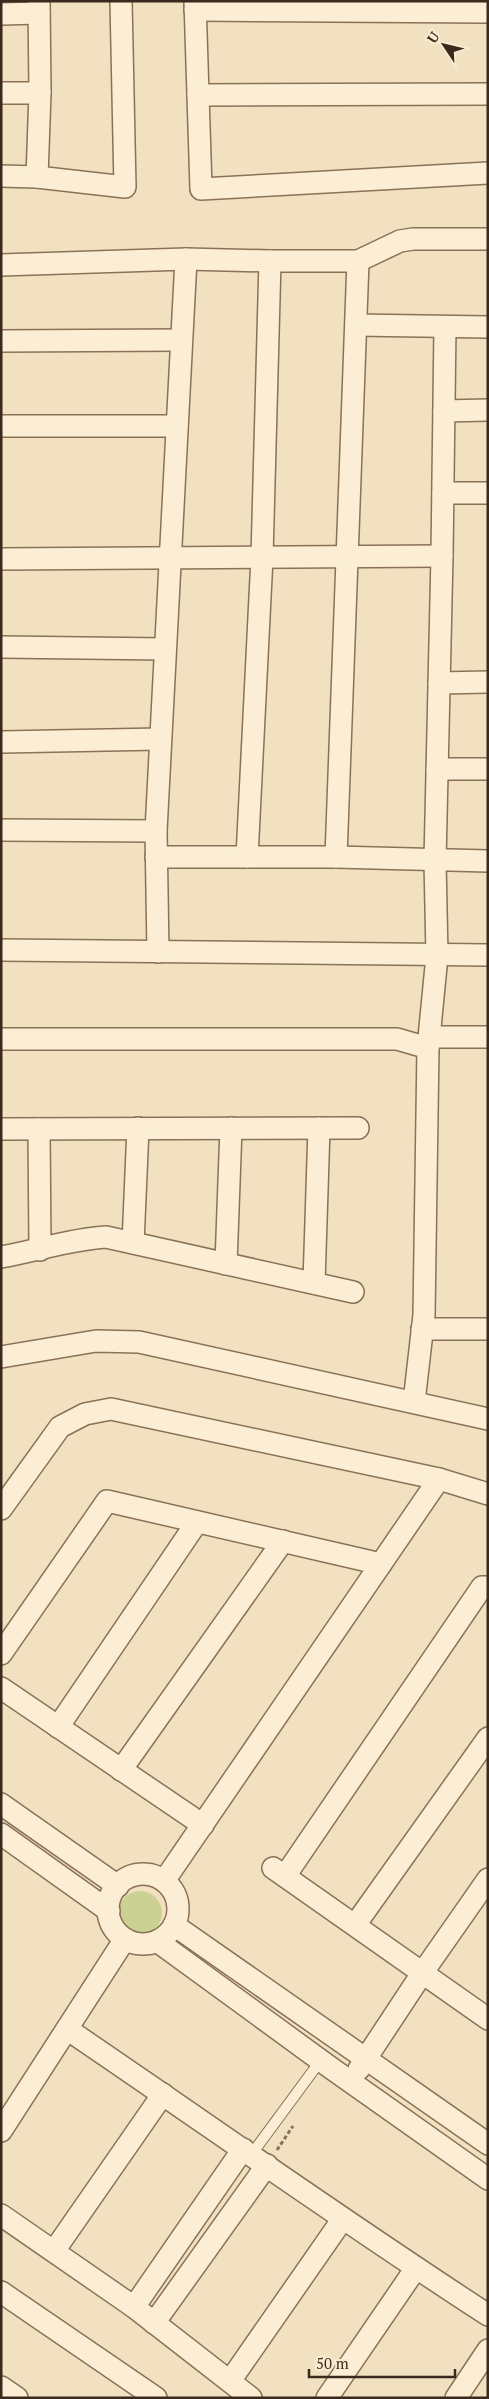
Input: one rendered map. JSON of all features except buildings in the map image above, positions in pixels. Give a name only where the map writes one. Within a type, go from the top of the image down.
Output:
[{"type":"street","points":[[1,176],[38,177],[125,187],[121,1]]},
{"type":"street","points":[[488,12],[195,6],[201,189],[488,173]]},
{"type":"street","points":[[1,14],[39,7],[38,177]]},
{"type":"street","points":[[1,93],[40,92]]},
{"type":"street","points":[[198,95],[488,94]]},
{"type":"street","points":[[1,265],[186,259],[358,261],[400,241],[413,239],[488,238]]},
{"type":"street","points":[[158,952],[156,831],[186,259]]},
{"type":"street","points":[[247,857],[262,557],[270,261]]},
{"type":"street","points":[[336,857],[358,261]]},
{"type":"street","points":[[356,325],[488,327]]},
{"type":"street","points":[[414,1402],[422,1329],[428,1042],[437,956],[435,861],[445,327]]},
{"type":"street","points":[[1,341],[181,340]]},
{"type":"street","points":[[444,411],[488,410]]},
{"type":"street","points":[[1,426],[177,426]]},
{"type":"street","points":[[443,493],[488,494]]},
{"type":"street","points":[[1,560],[442,556]]},
{"type":"street","points":[[1,648],[165,649]]},
{"type":"street","points":[[439,683],[488,682]]},
{"type":"street","points":[[1,742],[160,740]]},
{"type":"street","points":[[437,769],[488,769]]},
{"type":"street","points":[[1,830],[156,831]]},
{"type":"street","points":[[156,857],[336,857],[488,861]]},
{"type":"street","points":[[1,950],[437,956],[488,955]]},
{"type":"street","points":[[1,1039],[398,1039],[428,1042],[488,1037]]},
{"type":"street","points":[[133,1243],[138,1128]]},
{"type":"street","points":[[226,1264],[231,1128]]},
{"type":"street","points":[[314,1283],[319,1128]]},
{"type":"street","points":[[1,1129],[358,1128]]},
{"type":"street","points":[[39,1129],[40,1250]]},
{"type":"street","points":[[1,1257],[40,1250],[78,1238],[106,1237],[353,1292]]},
{"type":"street","points":[[422,1329],[488,1329]]},
{"type":"street","points":[[1,1357],[96,1341],[139,1342],[488,1419]]},
{"type":"street","points":[[1,1509],[60,1427],[85,1414],[110,1409],[439,1479],[488,1494]]},
{"type":"street","points":[[164,1881],[439,1479]]},
{"type":"street","points":[[1,1654],[107,1501],[381,1564]]},
{"type":"street","points":[[58,1727],[197,1522]]},
{"type":"street","points":[[121,1770],[282,1541]]},
{"type":"street","points":[[488,1587],[482,1587],[279,1872],[488,2019]]},
{"type":"street","points":[[1,1688],[203,1825]]},
{"type":"street","points":[[355,1925],[488,1738]]},
{"type":"street","points":[[1,1804],[118,1886]]},
{"type":"street","points":[[1,1834],[109,1911]]},
{"type":"street","points":[[143,1874],[154,1876],[164,1881],[172,1890],[177,1901],[178,1913],[174,1925],[167,1934],[157,1941],[147,1944],[125,1939],[114,1927],[109,1911],[110,1900],[118,1886],[132,1876],[143,1874]]},
{"type":"street","points":[[350,2082],[423,1972],[488,1880]]},
{"type":"street","points":[[174,1925],[488,2144]]},
{"type":"street","points":[[1,2131],[125,1939]]},
{"type":"street","points":[[157,1941],[350,2082],[488,2179]]},
{"type":"street","points":[[67,2028],[254,2156],[342,2220],[488,2315]]},
{"type":"street","points":[[54,2251],[163,2094]]},
{"type":"street","points":[[134,2307],[254,2156]]},
{"type":"street","points":[[154,2323],[254,2156]]},
{"type":"street","points":[[1,2214],[134,2307],[250,2398]]},
{"type":"street","points":[[230,2381],[342,2220]]},
{"type":"street","points":[[327,2398],[416,2268]]},
{"type":"street","points":[[1,2292],[156,2398]]},
{"type":"street","points":[[456,2398],[488,2350]]},
{"type":"street","points":[[1,2387],[17,2398]]},
{"type":"lane","points":[[254,2156],[321,2060]]},
{"type":"green space","points":[[144,1891],[156,1897],[161,1904],[161,1922],[156,1929],[149,1934],[136,1935],[128,1932],[121,1925],[118,1909],[121,1901],[128,1894]]}]
